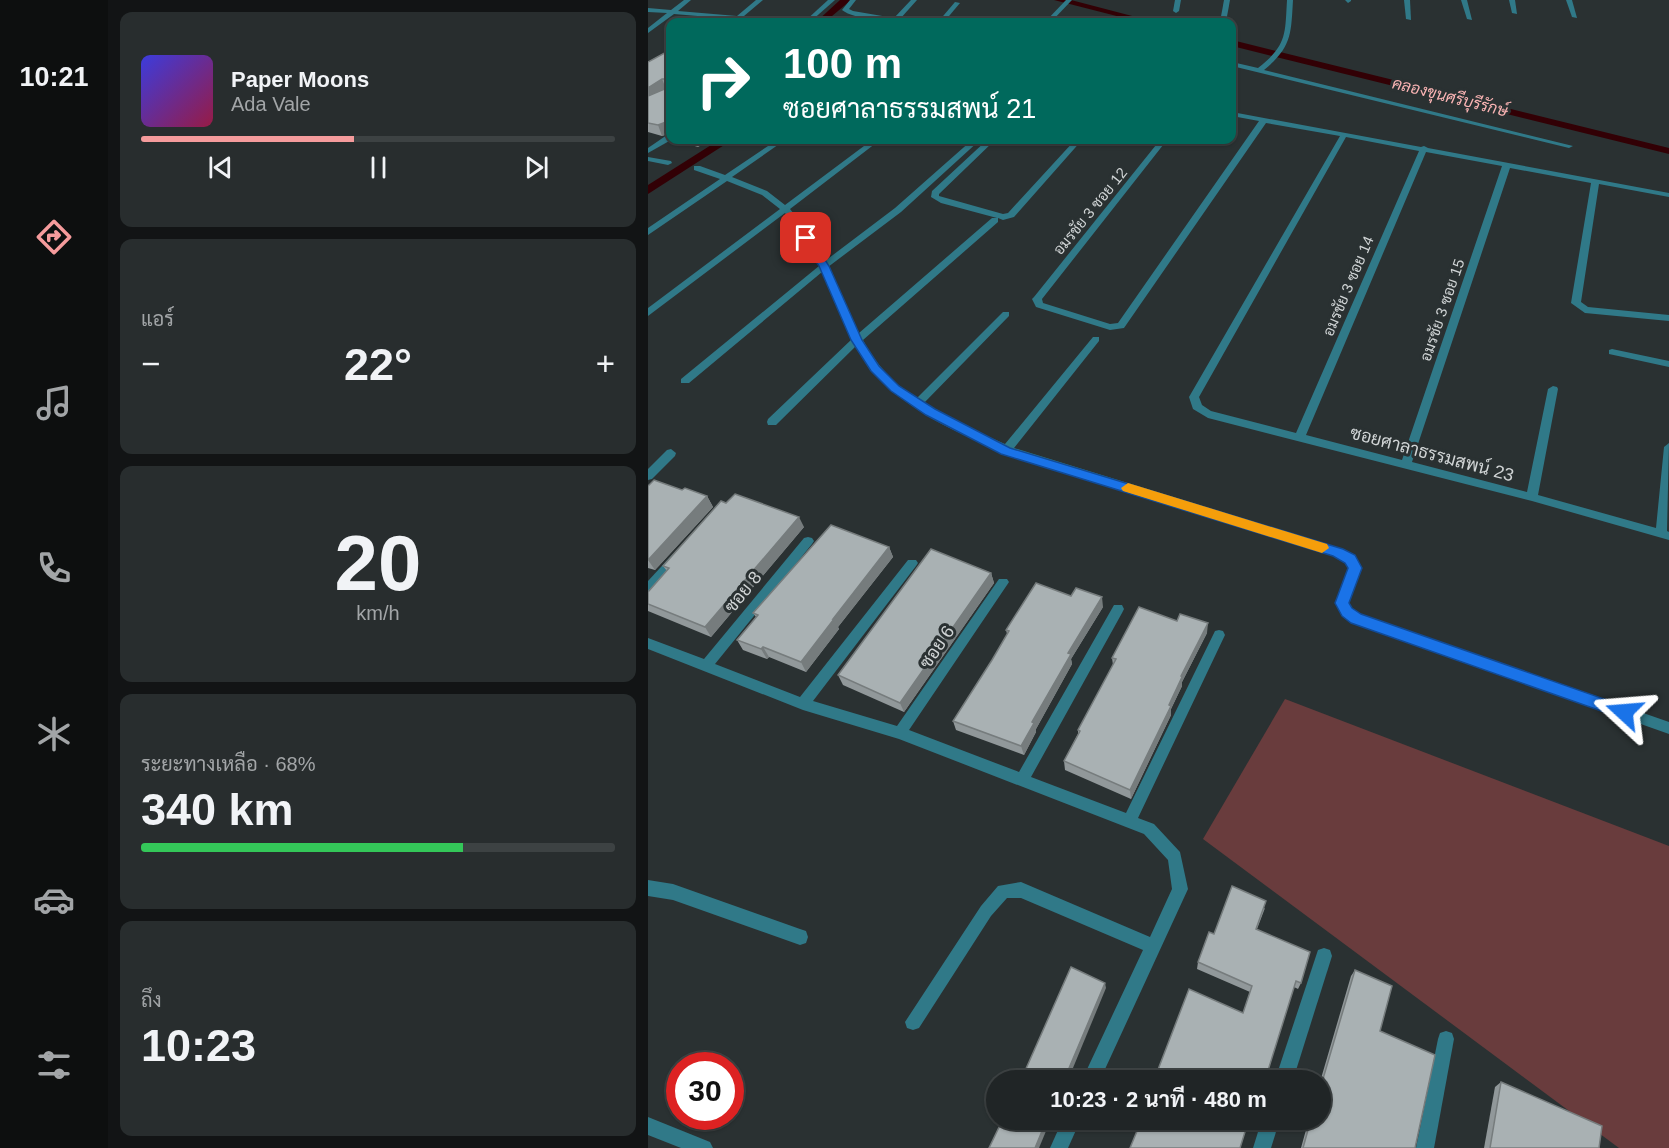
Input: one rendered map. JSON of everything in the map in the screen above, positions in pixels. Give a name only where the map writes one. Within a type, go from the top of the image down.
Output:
[{"type":"street","points":[[648,31],[688,0]]},
{"type":"street","points":[[738,18],[759,0]]},
{"type":"street","points":[[812,18],[832,0]]},
{"type":"street","points":[[853,0],[845,10],[881,18]]},
{"type":"street","points":[[898,18],[914,0]]},
{"type":"street","points":[[1053,18],[1069,0]]},
{"type":"street","points":[[1176,11],[1178,0]]},
{"type":"street","points":[[1224,18],[1227,0]]},
{"type":"street","points":[[1260,70],[1281,53],[1287,38],[1290,0]]},
{"type":"street","points":[[1407,0],[1409,18]]},
{"type":"street","points":[[1464,0],[1470,19]]},
{"type":"street","points":[[1512,0],[1515,13]]},
{"type":"street","points":[[1569,0],[1575,17]]},
{"type":"street","points":[[944,18],[957,3]]},
{"type":"street","points":[[648,10],[720,18]]},
{"type":"street","points":[[1236,65],[1569,146]]},
{"type":"street","points":[[1236,115],[1669,195]]},
{"type":"street","name":"อมรชัย 3 ซอย 12","points":[[1161,144],[1037,299],[1039,305],[1110,327],[1121,326],[1264,120]]},
{"type":"street","name":"ซอยศาลาธรรมสพน์ 23","points":[[1344,135],[1194,397],[1197,407],[1208,414],[1532,497],[1665,535]]},
{"type":"street","points":[[648,151],[666,140]]},
{"type":"street","points":[[648,232],[775,144]]},
{"type":"street","points":[[648,313],[871,144]]},
{"type":"street","points":[[685,381],[824,266],[898,210],[972,144]]},
{"type":"street","points":[[987,144],[935,194],[935,197],[1003,217],[1011,215],[1075,144]]},
{"type":"street","name":"อมรชัย 3 ซอย 14","points":[[1300,436],[1424,148]]},
{"type":"street","points":[[648,159],[668,163]]},
{"type":"street","name":"อมรชัย 3 ซอย 15","points":[[1406,465],[1507,164]]},
{"type":"street","points":[[697,168],[761,191],[786,208],[824,266],[857,340],[874,369],[917,404],[1006,451],[1338,552],[1350,559],[1355,568],[1342,603],[1347,612],[1356,618],[1669,728]]},
{"type":"street","points":[[1595,181],[1576,303],[1585,310],[1669,318]]},
{"type":"street","points":[[772,422],[857,340],[994,220]]},
{"type":"street","points":[[917,404],[1006,314]]},
{"type":"street","points":[[1006,451],[1096,339]]},
{"type":"street","points":[[1612,352],[1669,364]]},
{"type":"street","points":[[1532,497],[1553,389]]},
{"type":"street","points":[[1665,535],[1669,447]]},
{"type":"street","points":[[648,476],[671,453]]},
{"type":"street","name":"ซอย 8","points":[[706,666],[808,541]]},
{"type":"street","points":[[648,589],[687,546]]},
{"type":"street","points":[[803,704],[912,563]]},
{"type":"street","name":"ซอย 6","points":[[900,733],[1003,582]]},
{"type":"street","points":[[1022,780],[1118,609]]},
{"type":"street","points":[[1129,822],[1219,634]]},
{"type":"street","points":[[648,643],[803,704],[900,733],[1149,829],[1176,857],[1180,889],[1096,1070]]},
{"type":"street","points":[[648,888],[673,892],[800,937]]},
{"type":"street","points":[[913,1022],[986,910],[1003,891],[1021,890],[1153,946]]},
{"type":"street","points":[[1287,1070],[1324,956]]},
{"type":"street","points":[[1425,1148],[1446,1039]]},
{"type":"street","points":[[648,1126],[704,1148]]},
{"type":"street","points":[[1059,1148],[1067,1130]]},
{"type":"street","points":[[1262,1148],[1268,1130]]},
{"type":"shaded area","points":[[1285,699],[1669,846],[1669,1148],[1619,1148],[1203,839]]},
{"type":"building","points":[[666,52],[666,79],[648,88],[648,62]]},
{"type":"building","points":[[666,88],[666,122],[658,125],[648,123],[648,96]]},
{"type":"building","points":[[654,480],[707,496],[648,560],[648,486]]},
{"type":"building","points":[[735,494],[799,517],[705,627],[648,604],[648,592],[669,568],[663,566],[721,501],[726,503]]},
{"type":"building","points":[[831,525],[889,547],[801,662],[763,647],[761,649],[737,640],[758,615],[753,613]]},
{"type":"building","points":[[931,549],[991,573],[900,703],[838,675]]},
{"type":"building","points":[[1036,583],[1071,596],[1076,588],[1102,597],[1068,653],[1071,654],[1021,746],[953,721],[992,660],[1009,631],[1006,630]]},
{"type":"building","points":[[1139,607],[1177,621],[1180,614],[1208,623],[1181,676],[1169,705],[1171,706],[1130,790],[1064,761],[1116,659],[1112,658]]},
{"type":"building","points":[[1232,886],[1266,901],[1256,929],[1310,952],[1301,983],[1296,981],[1268,1070],[1158,1070],[1189,989],[1243,1013],[1252,986],[1198,962],[1209,932],[1214,934]]},
{"type":"building","points":[[1071,967],[1105,983],[1068,1070],[1025,1070]]},
{"type":"building","points":[[1355,970],[1392,986],[1380,1031],[1435,1055],[1415,1148],[1303,1148],[1308,1130],[1331,1130],[1331,1070],[1326,1070]]},
{"type":"building","points":[[1501,1082],[1602,1126],[1599,1148],[1490,1148]]},
{"type":"building","points":[[998,1130],[1042,1130],[1035,1148],[989,1148]]},
{"type":"building","points":[[1137,1130],[1246,1130],[1240,1148],[1130,1148]]},
{"type":"waterway","points":[[825,18],[846,0]]},
{"type":"waterway","name":"คลองขุนศรีบุรีรักษ์","points":[[1059,0],[1133,18]]},
{"type":"waterway","name":"คลองขุนศรีบุรีรักษ์","points":[[1236,44],[1669,151]]},
{"type":"waterway","points":[[648,190],[720,144]]},
{"type":"slow traffic","points":[[1128,488],[1322,548]]},
{"type":"route","points":[[806,238],[824,266],[857,340],[874,369],[917,404],[1006,451],[1338,552],[1350,559],[1355,568],[1342,603],[1347,612],[1356,618],[1624,712]]}]
